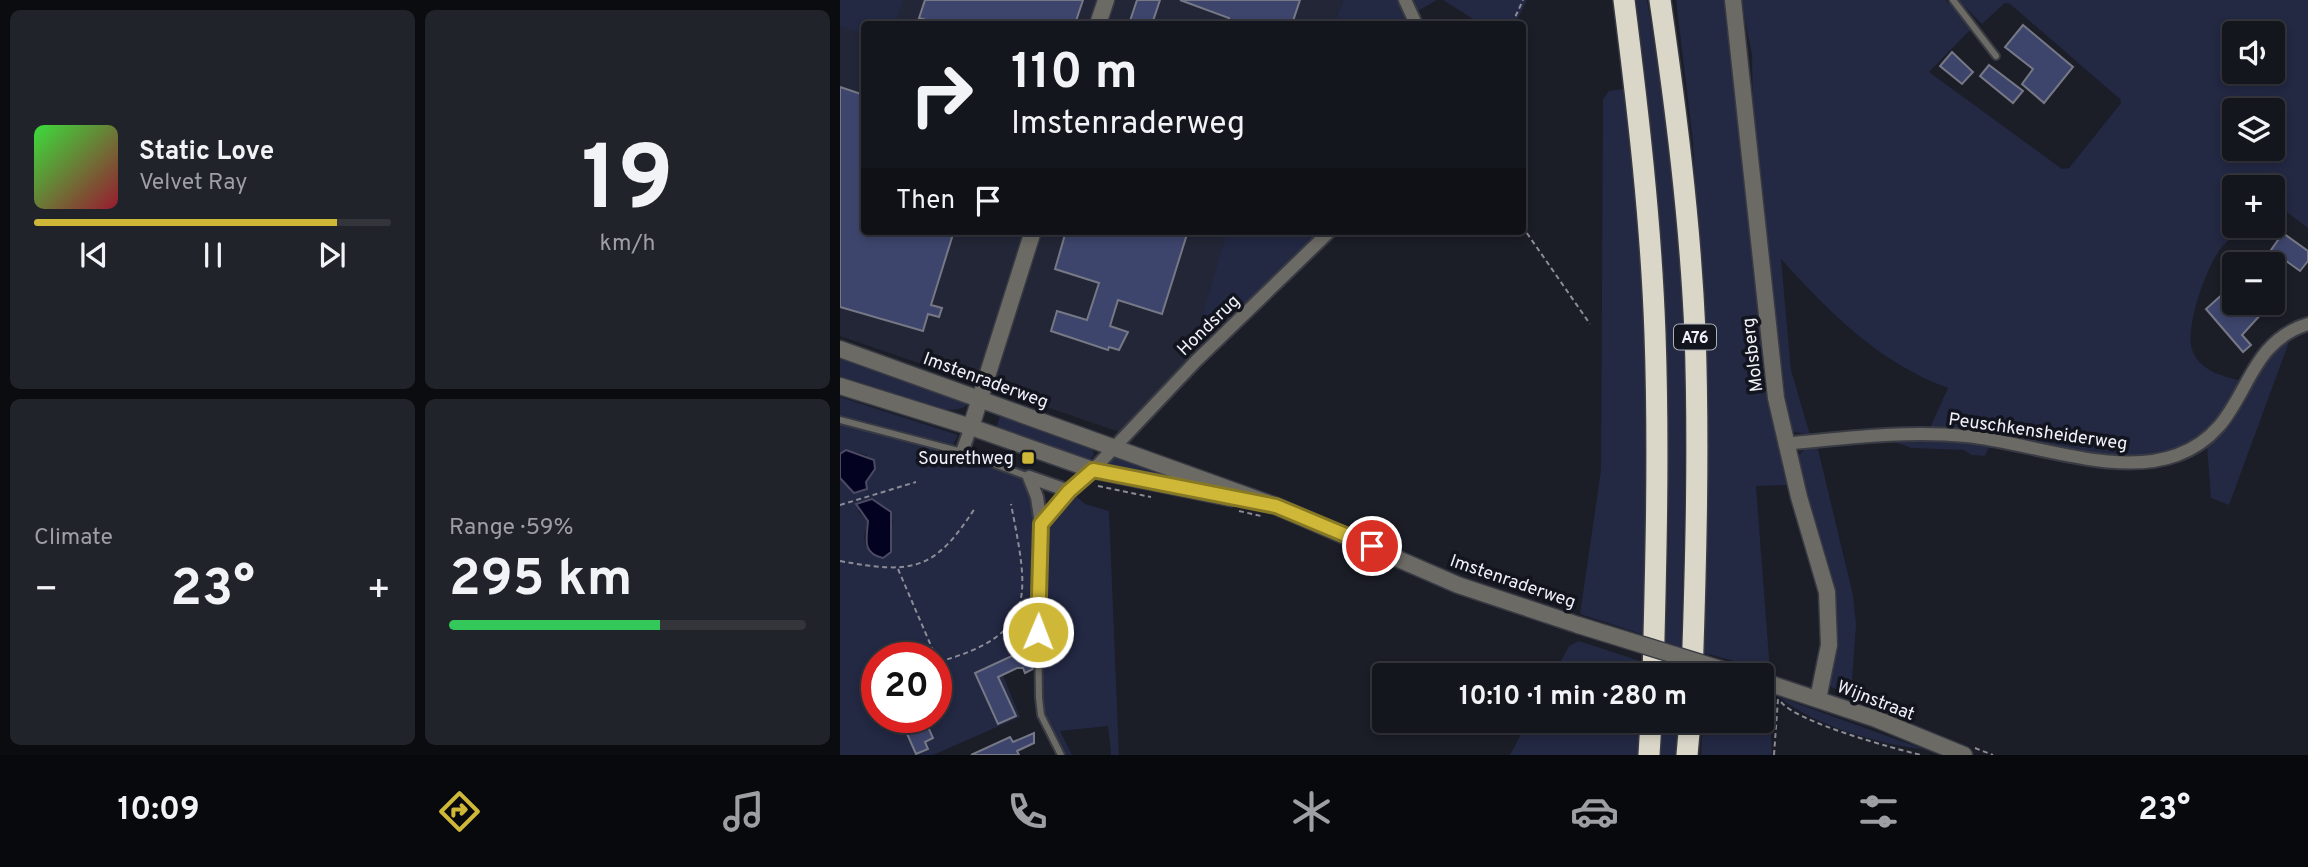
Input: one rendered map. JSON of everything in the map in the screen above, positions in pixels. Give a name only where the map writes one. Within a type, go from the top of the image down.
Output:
[{"type":"highway","name":"A76","points":[[1624,0],[1643,151],[1655,333],[1657,509],[1653,663]]},
{"type":"highway","name":"A76","points":[[1660,0],[1681,143],[1695,331],[1697,512],[1692,663]]},
{"type":"highway","points":[[1649,755],[1650,733]]},
{"type":"highway","points":[[1687,755],[1689,733]]},
{"type":"street","points":[[1099,21],[1106,0]]},
{"type":"street","points":[[1405,0],[1415,21]]},
{"type":"street","name":"Molsberg","points":[[1733,0],[1773,369],[1785,444],[1827,592],[1829,645],[1818,699]]},
{"type":"street","points":[[962,452],[1032,235]]},
{"type":"street","name":"Hondsrug","points":[[1041,524],[1069,491],[1087,476],[1196,361],[1326,235]]},
{"type":"street","name":"Peuschkensheiderweg","points":[[1785,444],[1949,434],[1998,439],[2118,462],[2153,461],[2179,455],[2208,438],[2230,415],[2255,366],[2270,346],[2290,330],[2308,324]]},
{"type":"street","name":"Imstenraderweg","points":[[840,349],[1276,506],[1458,585],[1701,663]]},
{"type":"street","name":"Imstenraderweg","points":[[840,386],[971,427],[1087,476],[1276,506]]},
{"type":"street","points":[[1029,477],[1069,491]]},
{"type":"street","points":[[1029,477],[1037,496],[1041,524]]},
{"type":"street","name":"Wijnstraat","points":[[1774,688],[1818,699],[1964,755]]},
{"type":"lane","points":[[1953,0],[1996,56]]},
{"type":"lane","points":[[840,420],[962,452],[1029,477]]},
{"type":"lane","points":[[1041,524],[1039,698],[1041,715],[1061,755]]},
{"type":"path","points":[[1513,21],[1523,0]]},
{"type":"path","points":[[1526,232],[1590,324]]},
{"type":"path","points":[[1087,476],[1137,495]]},
{"type":"path","points":[[840,505],[916,482]]},
{"type":"path","points":[[898,569],[938,662],[989,645],[1015,621],[1023,590],[1021,554],[1011,504]]},
{"type":"path","points":[[840,561],[898,569],[917,566],[945,549],[975,508]]},
{"type":"path","points":[[1774,691],[1787,708],[1812,719],[1921,755]]},
{"type":"path","points":[[1774,733],[1774,755]]},
{"type":"shaded area","points":[[840,0],[1343,0],[1335,21],[861,21],[861,235],[1325,235],[1122,433],[840,336]]},
{"type":"shaded area","points":[[840,0],[903,0],[897,20],[900,21],[861,21],[861,33],[840,26]]},
{"type":"shaded area","points":[[1343,0],[1437,0],[1402,21],[1335,21]]},
{"type":"shaded area","points":[[1443,0],[1527,0],[1516,21],[1476,21]]},
{"type":"shaded area","points":[[1636,0],[1647,0],[1665,115],[1678,231],[1685,398],[1680,663],[1664,663],[1669,506],[1668,421],[1661,253]]},
{"type":"shaded area","points":[[1676,0],[1729,0],[1760,337],[1768,396],[1790,485],[1756,486],[1769,663],[1741,663],[1701,652],[1707,450],[1693,142]]},
{"type":"shaded area","points":[[1741,0],[1946,0],[1972,28],[1929,72],[2062,169],[2069,168],[2121,103],[2120,99],[2010,4],[2005,3],[1982,24],[1958,0],[2308,0],[2308,228],[2285,211],[2285,175],[2222,175],[2222,238],[2232,238],[2215,257],[2203,283],[2194,314],[2191,342],[2197,359],[2207,368],[2243,381],[2226,411],[2203,438],[2180,451],[2156,457],[2103,456],[1990,432],[1930,428],[1948,388],[1900,365],[1877,350],[1837,317],[1781,259],[1791,370],[1810,435],[1794,432],[1783,421],[1753,122],[1752,55]]},
{"type":"shaded area","points":[[1630,88],[1647,262],[1647,636],[1580,614],[1601,470],[1603,99],[1609,91]]},
{"type":"shaded area","points":[[1226,235],[1318,235],[1189,361]]},
{"type":"shaded area","points":[[2292,334],[2229,505],[2211,498],[2207,446],[2226,426],[2267,355]]},
{"type":"shaded area","points":[[840,352],[968,401],[968,404],[958,409],[944,410],[926,407],[840,378]]},
{"type":"shaded area","points":[[840,397],[958,435],[953,445],[1030,471],[1030,488],[1055,515],[1065,501],[1075,495],[1085,504],[1109,511],[1119,755],[1111,755],[1108,726],[1060,731],[1072,755],[1058,755],[1041,717],[1042,643],[998,663],[1020,717],[933,755],[840,755],[840,478],[854,492],[870,478],[867,455],[846,450],[840,454]],"holes":[[[857,510],[893,521],[889,536],[892,545],[866,547],[864,537],[868,521]]]},
{"type":"shaded area","points":[[1002,410],[1092,447],[1094,455],[1088,462],[995,431]]},
{"type":"shaded area","points":[[1931,438],[1991,442],[1985,456],[1971,455],[1964,450],[1911,448],[1890,440]]},
{"type":"shaded area","points":[[1817,445],[1853,595],[1856,625],[1851,695],[1829,686],[1814,529],[1797,457],[1806,448]]},
{"type":"shaded area","points":[[846,450],[874,460],[875,469],[866,482],[867,489],[854,493],[840,478],[840,454]]},
{"type":"shaded area","points":[[1119,455],[1197,484],[1111,467],[1109,461]]},
{"type":"shaded area","points":[[872,499],[891,512],[891,552],[883,558],[868,549],[868,521],[856,504]]},
{"type":"shaded area","points":[[1579,641],[1643,663],[1560,663],[1569,646]]},
{"type":"shaded area","points":[[1779,697],[1926,750],[1888,743],[1830,726]]},
{"type":"shaded area","points":[[1522,733],[1639,733],[1638,755],[1510,755]]},
{"type":"shaded area","points":[[1660,733],[1678,733],[1677,755],[1658,755]]},
{"type":"shaded area","points":[[1702,733],[1771,733],[1772,755],[1701,755]]},
{"type":"building","points":[[925,0],[1083,0],[1076,21],[930,21],[919,18]]},
{"type":"building","points":[[1137,0],[1160,0],[1153,21],[1130,21]]},
{"type":"building","points":[[1180,0],[1300,0],[1293,21],[1228,21],[1229,18]]},
{"type":"building","points":[[2023,25],[2073,67],[2044,103],[2022,84],[2033,69],[2005,47]]},
{"type":"building","points":[[1952,52],[1973,72],[1962,84],[1940,66]]},
{"type":"building","points":[[1989,65],[2023,91],[2013,103],[1980,76]]},
{"type":"building","points":[[840,87],[861,94],[861,235],[953,235],[931,305],[942,308],[939,317],[928,314],[923,331],[840,307]]},
{"type":"building","points":[[2285,234],[2308,251],[2308,261],[2300,271],[2285,260],[2285,252],[2271,250],[2279,238],[2285,238]]},
{"type":"building","points":[[1065,235],[1187,235],[1162,314],[1118,300],[1110,326],[1128,332],[1119,350],[1109,347],[1108,350],[1051,331],[1057,311],[1087,320],[1099,283],[1055,269]]},
{"type":"building","points":[[2222,295],[2222,315],[2260,315],[2242,335],[2251,345],[2243,352],[2206,309]]},
{"type":"building","points":[[1029,648],[1033,669],[1025,673],[1023,668],[1017,668],[998,677],[1016,716],[998,724],[975,673]]},
{"type":"building","points":[[907,733],[931,733],[933,738],[925,742],[928,749],[916,754]]},
{"type":"building","points":[[1034,733],[1034,743],[1017,751],[1019,755],[971,755],[1010,737],[1013,742]]},
{"type":"place","name":"Sourethweg","points":[[1028,458]]},
{"type":"route","points":[[1038,632],[1041,524],[1069,491],[1093,470],[1276,506],[1372,546]]}]
